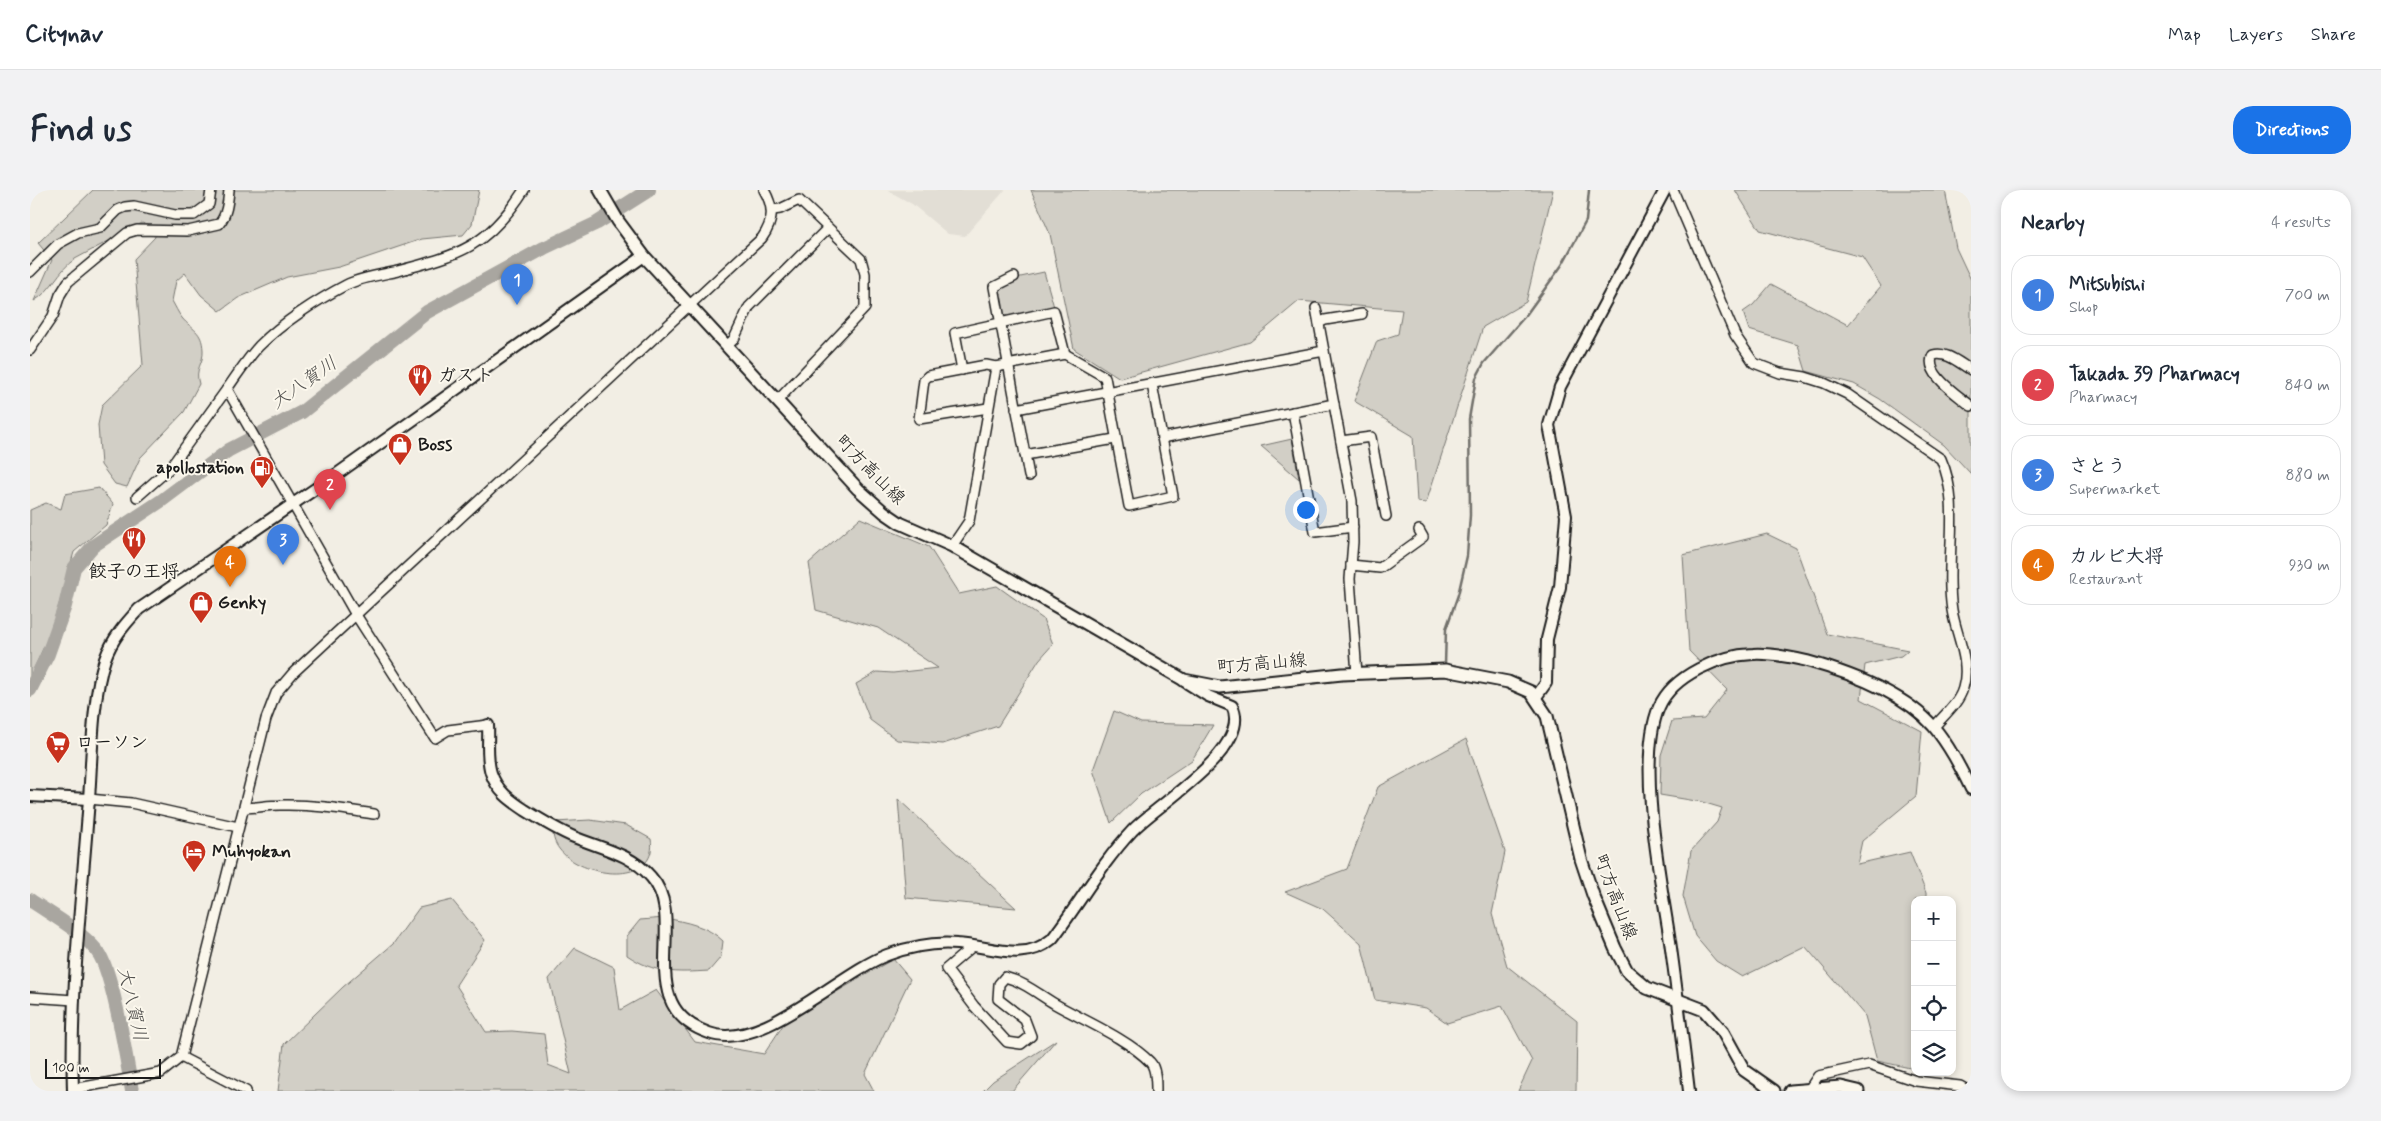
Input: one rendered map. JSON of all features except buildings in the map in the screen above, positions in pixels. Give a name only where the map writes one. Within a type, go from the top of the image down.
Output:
[{"type":"main road","name":"町方高山線","points":[[601,192],[624,230],[644,256],[858,489],[884,512],[900,523],[952,546],[1184,680],[1220,687],[1302,677],[1445,670],[1508,682],[1524,688],[1536,697],[1547,716],[1581,859],[1615,948],[1627,971],[1640,983],[1697,1005],[1711,1016],[1744,1070],[1774,1091]]},
{"type":"main road","points":[[1790,1091],[1841,1087],[1858,1091]]},
{"type":"street","points":[[30,272],[58,244],[78,233],[100,228],[122,208],[134,206],[183,216],[194,216],[209,204],[211,190]]},
{"type":"street","points":[[30,350],[53,316],[60,295],[68,282],[122,237],[137,230],[188,231],[219,224],[228,202],[229,190]]},
{"type":"street","points":[[137,497],[170,468],[257,348],[282,326],[348,285],[440,260],[470,248],[484,238],[512,209],[524,190]]},
{"type":"street","points":[[644,256],[337,474],[139,609],[123,626],[113,641],[105,659],[100,678],[78,916],[74,1000],[73,1090],[161,1074],[181,1057],[266,719],[276,693],[293,673],[762,238],[769,226],[773,210],[764,190]]},
{"type":"street","points":[[1536,697],[1546,683],[1547,639],[1560,587],[1567,527],[1550,432],[1550,417],[1560,387],[1665,190]]},
{"type":"street","points":[[1673,190],[1735,335],[1754,363],[1780,373],[1805,377],[1824,383],[1847,394],[1941,459],[1948,476],[1951,496],[1952,608],[1966,667],[1963,688],[1958,699],[1934,727]]},
{"type":"street","points":[[773,210],[780,209],[799,200],[861,259],[865,274],[865,308],[778,400]]},
{"type":"street","points":[[727,346],[734,339],[749,306],[828,228]]},
{"type":"street","points":[[1014,277],[994,287],[1029,476]]},
{"type":"street","points":[[1316,308],[1352,501],[1353,527],[1350,579],[1357,674]]},
{"type":"street","points":[[962,370],[955,333],[1054,311],[1065,354]]},
{"type":"street","points":[[1319,323],[1325,320],[1362,314]]},
{"type":"street","points":[[1016,409],[1324,351]]},
{"type":"street","points":[[988,408],[919,420],[924,380],[928,376],[986,366],[996,367],[1065,354],[1105,377],[1129,506],[1173,496],[1152,384]]},
{"type":"street","points":[[1971,370],[1946,354],[1933,355],[1930,360],[1930,367],[1943,382],[1971,406]]},
{"type":"street","points":[[952,546],[969,521],[996,367]]},
{"type":"street","points":[[227,389],[356,615],[435,738],[448,730],[488,726],[489,765],[495,782],[505,795],[552,827],[631,860],[655,880],[664,900],[665,978],[670,997],[684,1018],[703,1031],[716,1035],[732,1037],[759,1030],[848,975],[874,961],[904,950],[941,944],[973,946],[1019,953],[1033,951],[1046,945],[1132,831],[1214,762],[1229,737],[1235,718],[1235,711],[1226,702],[1208,696],[1184,680]]},
{"type":"street","points":[[1162,438],[1334,404]]},
{"type":"street","points":[[1293,412],[1315,532],[1353,527]]},
{"type":"street","points":[[1341,441],[1370,437],[1386,516]]},
{"type":"street","points":[[1025,455],[1116,439]]},
{"type":"street","points":[[1351,566],[1380,568],[1423,537],[1419,530]]},
{"type":"street","points":[[1689,1091],[1678,999],[1653,828],[1650,763],[1654,728],[1664,697],[1677,683],[1720,660],[1754,654],[1794,658],[1825,666],[1890,694],[1916,710],[1934,727],[1946,743],[1971,789]]},
{"type":"street","points":[[30,796],[130,803],[238,828]]},
{"type":"street","points":[[244,808],[280,805],[312,806],[342,808],[374,814]]},
{"type":"street","points":[[973,946],[946,969],[974,1006],[1007,1042],[1021,1044],[1031,1036],[1026,1020],[998,999],[999,984],[1005,977],[1019,981],[1043,997],[1132,1047],[1152,1063],[1156,1078],[1156,1091]]},
{"type":"street","points":[[30,998],[74,1000]]},
{"type":"street","points":[[181,1057],[246,1091]]},
{"type":"street","points":[[1810,1088],[1818,1076],[1869,1065],[1916,1081],[1960,1086],[1969,1091]]},
{"type":"shaded area","points":[[93,190],[479,190],[472,224],[463,235],[422,239],[339,267],[287,277],[238,298],[220,311],[201,295],[185,273],[176,281],[172,301],[182,318],[201,338],[203,355],[198,370],[199,384],[184,412],[140,458],[127,487],[115,484],[101,465],[98,425],[102,405],[143,365],[134,259],[155,237],[153,227],[142,223],[75,259],[64,269],[46,292],[34,301],[52,260],[38,243]]},
{"type":"shaded area","points":[[887,190],[1005,190],[965,236],[948,234],[912,204]]},
{"type":"shaded area","points":[[1031,190],[1553,190],[1526,302],[1483,327],[1426,503],[1417,502],[1413,436],[1354,401],[1377,341],[1398,334],[1402,310],[1299,301],[1250,342],[1120,378],[1074,349],[1050,234]]},
{"type":"shaded area","points":[[1735,190],[1945,190],[1956,248],[1971,280],[1971,474],[1944,445],[1880,399],[1854,384],[1806,371],[1798,345],[1749,330],[1743,312],[1753,305],[1771,284],[1848,325],[1881,286],[1862,257],[1760,230]]},
{"type":"shaded area","points":[[1044,272],[1054,307],[1008,318],[1002,317],[998,288],[1016,278]]},
{"type":"shaded area","points":[[1292,439],[1299,479],[1261,446]]},
{"type":"shaded area","points":[[99,488],[113,504],[106,525],[74,552],[52,629],[30,677],[30,510],[46,503],[61,509],[65,494]]},
{"type":"shaded area","points":[[860,518],[929,547],[959,594],[997,586],[1043,619],[1053,644],[1039,660],[998,726],[943,744],[897,740],[870,720],[856,684],[877,672],[893,673],[938,668],[878,628],[816,610],[809,563]]},
{"type":"shaded area","points":[[1767,534],[1796,548],[1827,634],[1908,650],[1901,656],[1865,665],[1861,699],[1922,731],[1916,796],[1862,841],[1857,864],[1910,852],[1926,893],[1926,896],[1911,896],[1911,1068],[1877,1061],[1865,1016],[1805,946],[1742,977],[1716,961],[1695,936],[1683,896],[1691,851],[1717,822],[1722,808],[1702,802],[1660,795],[1661,755],[1672,721],[1704,719],[1727,690],[1689,651],[1683,555]]},
{"type":"shaded area","points":[[1114,711],[1141,723],[1213,725],[1192,760],[1141,794],[1111,823],[1093,770]]},
{"type":"shaded area","points":[[1466,739],[1505,852],[1492,914],[1507,966],[1577,1021],[1576,1091],[1518,1091],[1532,1061],[1502,1006],[1447,1023],[1426,1008],[1375,1000],[1361,943],[1323,909],[1285,892],[1347,869],[1378,787]]},
{"type":"shaded area","points":[[898,799],[1016,908],[906,898]]},
{"type":"shaded area","points":[[590,820],[626,825],[651,839],[649,858],[638,869],[620,873],[600,871],[580,865],[563,854],[554,839],[555,822]]},
{"type":"shaded area","points":[[452,900],[485,940],[456,985],[486,1032],[512,1031],[544,1034],[548,1065],[571,1074],[549,979],[575,948],[614,967],[620,1010],[656,990],[695,1042],[764,1054],[785,1022],[893,959],[910,979],[865,1074],[874,1091],[278,1091],[284,1044],[343,987],[393,944],[419,908]]},
{"type":"shaded area","points":[[665,918],[704,928],[723,941],[721,957],[709,971],[666,971],[647,966],[627,955],[627,936],[640,920]]},
{"type":"shaded area","points":[[1056,1040],[1012,1091],[983,1091],[993,1081]]},
{"type":"waterway","name":"大八賀川","points":[[30,690],[48,654],[65,606],[74,568],[93,546],[161,501],[229,450],[302,412],[427,312],[544,248],[597,223],[649,190]]},
{"type":"waterway","points":[[1445,665],[1446,629],[1458,595],[1467,556],[1470,515],[1469,419],[1476,378],[1484,363],[1526,315],[1562,265],[1586,221],[1589,190]]},
{"type":"waterway","name":"大八賀川","points":[[30,900],[82,936],[97,951],[103,961],[119,1017],[132,1091]]},
{"type":"place","name":"Mitsubishi","points":[[517,305]]},
{"type":"place","name":"ガスト","points":[[420,397]]},
{"type":"place","name":"Boss","points":[[400,466]]},
{"type":"place","name":"apollostation","points":[[262,489]]},
{"type":"place","name":"Takada 39 Pharmacy","points":[[330,510]]},
{"type":"place","name":"餃子の王将","points":[[134,560]]},
{"type":"place","name":"さとう","points":[[283,565]]},
{"type":"place","name":"カルビ大将","points":[[230,587]]},
{"type":"place","name":"Genky","points":[[201,624]]},
{"type":"place","name":"ローソン","points":[[58,764]]},
{"type":"place","name":"Muhyokan","points":[[194,873]]}]
